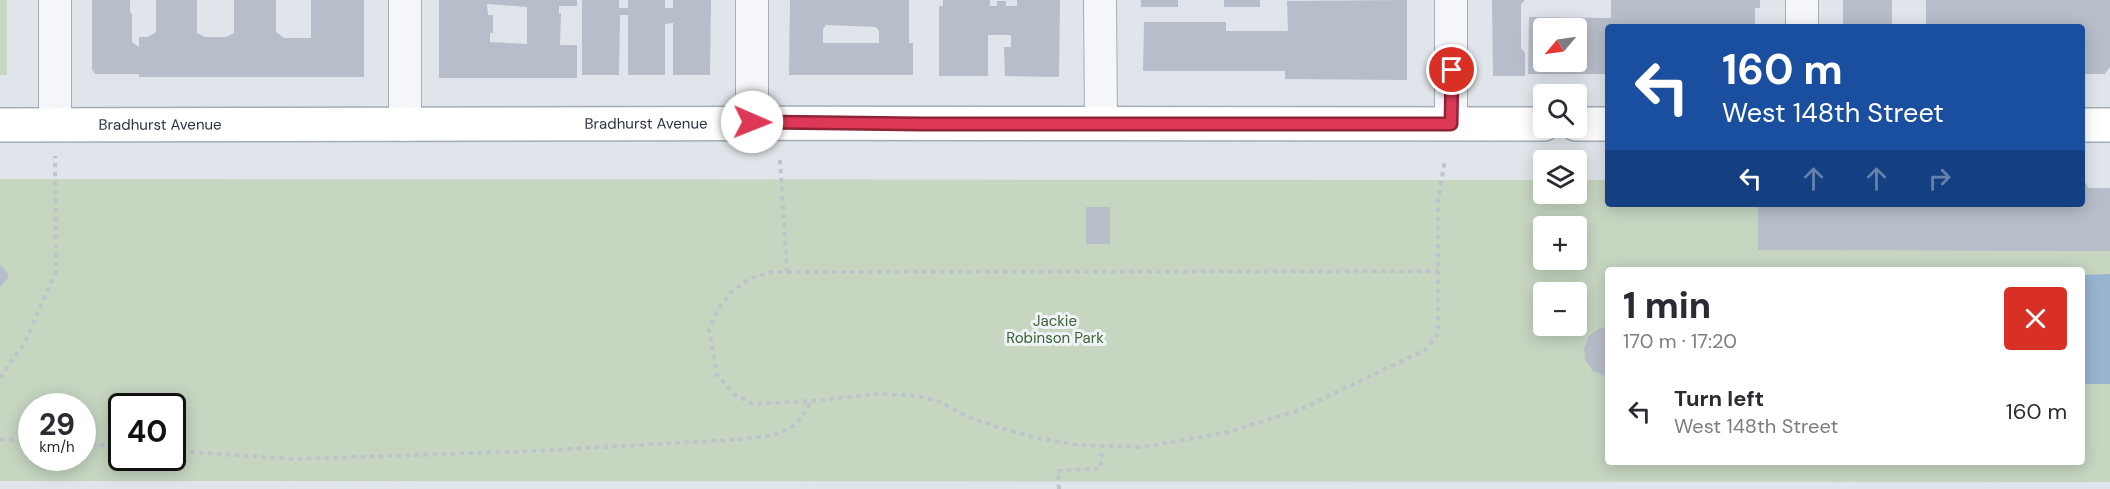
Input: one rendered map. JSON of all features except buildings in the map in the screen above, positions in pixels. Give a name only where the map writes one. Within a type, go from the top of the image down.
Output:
[{"type":"street","points":[[55,0],[55,125]]},
{"type":"street","points":[[405,0],[405,125]]},
{"type":"street","points":[[752,0],[752,122]]},
{"type":"street","points":[[1100,0],[1101,124]]},
{"type":"street","points":[[1451,0],[1451,124]]},
{"type":"street","points":[[1802,0],[1802,24]]},
{"type":"street","name":"Bradhurst Avenue","points":[[0,125],[752,122],[1533,124]]},
{"type":"street","points":[[1587,124],[1605,124]]},
{"type":"street","points":[[2085,125],[2110,125]]},
{"type":"path","points":[[0,378],[25,342],[56,271],[55,125]]},
{"type":"path","points":[[780,160],[787,272]]},
{"type":"path","points":[[1438,271],[771,272],[749,279],[730,292],[718,310],[710,329],[711,346],[717,375],[734,394],[753,404],[876,394],[907,395],[936,400],[966,416],[1037,438],[1102,447],[1142,447],[1225,433],[1297,411],[1425,350],[1438,334],[1438,271],[1438,201],[1445,160]]},
{"type":"path","points":[[186,452],[294,459],[535,451],[745,440],[775,435],[797,424],[804,417],[811,401]]},
{"type":"path","points":[[0,439],[18,440]]},
{"type":"path","points":[[1059,489],[1058,471],[1101,468],[1102,447]]},
{"type":"green space","points":[[0,0],[7,0],[7,75],[0,75]]},
{"type":"green space","name":"Jackie Robinson Park","points":[[0,179],[1533,180],[1533,204],[1587,204],[1587,180],[1605,180],[1605,207],[2085,207],[2085,202],[2110,189],[2110,482],[0,481]]},
{"type":"water","points":[[2110,274],[2110,384],[2085,384],[2085,275]]},
{"type":"route","points":[[752,122],[1451,124],[1452,70]]}]
